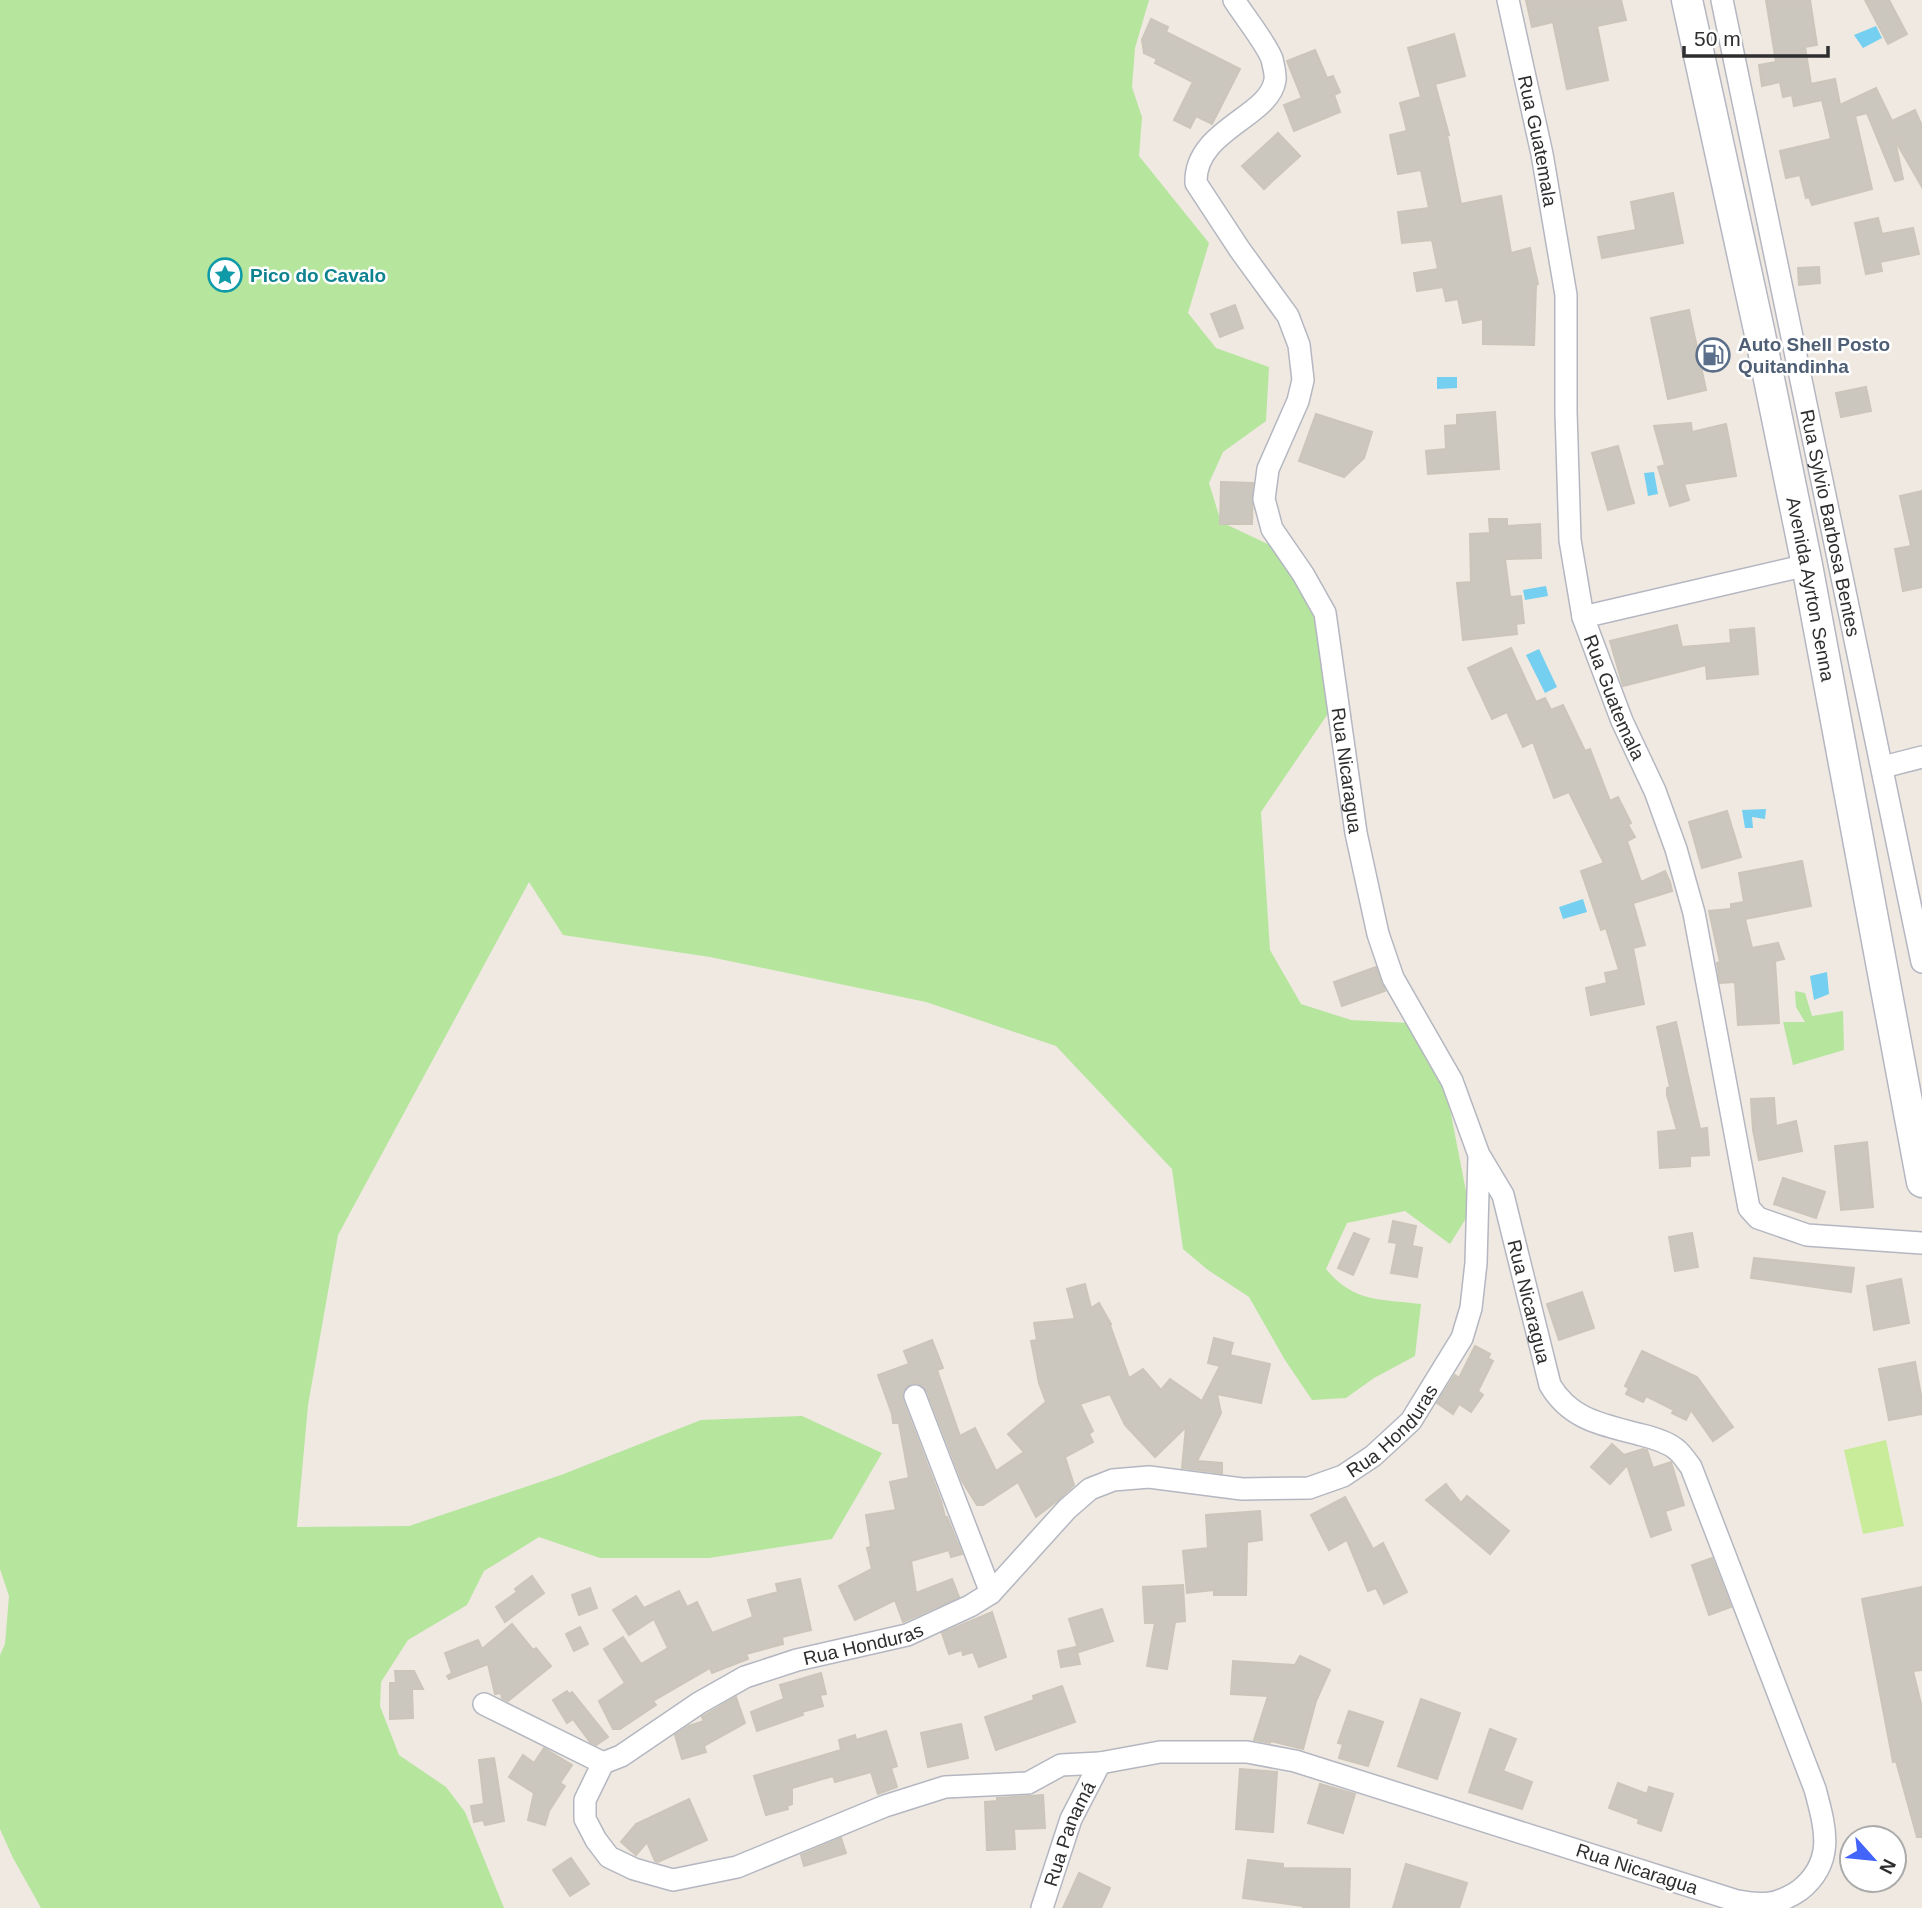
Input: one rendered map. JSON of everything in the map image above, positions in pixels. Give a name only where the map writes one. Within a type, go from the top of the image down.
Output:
[{"type":"main road","name":"Avenida Ayrton Senna","points":[[1687,0],[1807,565],[1922,1182]]},
{"type":"street","name":"Rua Nicaragua","points":[[1100,1763],[1160,1752],[1247,1752],[1295,1761],[1737,1901],[1770,1903],[1796,1893],[1815,1878],[1824,1855],[1824,1824],[1815,1789],[1691,1467],[1677,1449],[1657,1439],[1603,1425],[1572,1412],[1550,1385],[1503,1195],[1479,1155],[1452,1081],[1393,978],[1378,934],[1356,833],[1325,613],[1303,574],[1272,529],[1264,499],[1268,470],[1301,390],[1303,380],[1299,345],[1288,316],[1196,183],[1199,163],[1212,142],[1267,97],[1275,80],[1271,58],[1234,0]]},
{"type":"street","name":"Rua Guatemala","points":[[1508,0],[1542,154],[1566,295],[1570,540],[1583,617],[1622,721],[1656,791],[1683,875],[1693,913],[1749,1208],[1758,1218],[1807,1235],[1922,1242]]},
{"type":"street","name":"Rua Sylvio Barbosa Bentes","points":[[1722,0],[1922,962]]},
{"type":"street","points":[[1583,617],[1807,565]]},
{"type":"street","points":[[1883,767],[1922,757]]},
{"type":"street","name":"Rua Honduras","points":[[603,1763],[621,1756],[699,1703],[745,1677],[797,1660],[907,1634],[970,1606],[991,1594],[1067,1509],[1090,1489],[1113,1480],[1149,1477],[1242,1489],[1309,1488],[1343,1476],[1373,1456],[1411,1421],[1462,1338],[1471,1308],[1476,1263],[1479,1155]]},
{"type":"street","points":[[915,1396],[991,1594]]},
{"type":"street","points":[[484,1704],[603,1763],[585,1800],[584,1819],[596,1840],[610,1857],[634,1869],[673,1880],[737,1867],[885,1806],[945,1787],[1028,1783],[1061,1765],[1100,1763]]},
{"type":"street","name":"Rua Panamá","points":[[1042,1908],[1071,1819],[1100,1763]]},
{"type":"green space","points":[[0,0],[1149,0],[1135,48],[1132,87],[1142,117],[1139,156],[1209,243],[1188,313],[1216,348],[1269,367],[1266,421],[1223,452],[1209,483],[1221,522],[1287,553],[1329,630],[1327,715],[1261,812],[1270,950],[1301,1004],[1351,1020],[1410,1023],[1444,1078],[1470,1212],[1450,1244],[1405,1211],[1347,1223],[1326,1269],[1336,1280],[1358,1294],[1381,1300],[1421,1304],[1415,1356],[1374,1378],[1346,1398],[1312,1400],[1285,1360],[1249,1297],[1208,1270],[1183,1249],[1172,1169],[1056,1046],[926,1002],[710,957],[563,935],[529,882],[338,1235],[308,1405],[297,1527],[409,1526],[561,1475],[701,1420],[802,1416],[882,1453],[832,1539],[709,1558],[600,1558],[539,1537],[484,1571],[467,1605],[408,1640],[381,1682],[380,1706],[399,1755],[446,1787],[465,1812],[504,1908],[41,1908],[0,1829],[0,1655],[5,1644],[9,1596],[0,1569]]},
{"type":"green space","points":[[1795,991],[1805,993],[1812,1016],[1843,1011],[1844,1050],[1793,1065],[1783,1022],[1805,1022],[1796,1007]]},
{"type":"green space","points":[[1886,1440],[1904,1526],[1863,1534],[1844,1450]]},
{"type":"water","points":[[1876,26],[1882,38],[1863,48],[1854,35]]},
{"type":"water","points":[[1437,377],[1457,377],[1457,388],[1437,389]]},
{"type":"water","points":[[1654,472],[1658,494],[1648,496],[1644,473]]},
{"type":"water","points":[[1546,586],[1548,596],[1525,600],[1523,590]]},
{"type":"water","points":[[1539,649],[1557,687],[1545,693],[1526,655]]},
{"type":"water","points":[[1766,809],[1765,819],[1752,817],[1753,828],[1745,828],[1742,810]]},
{"type":"water","points":[[1583,899],[1587,912],[1563,919],[1559,907]]},
{"type":"water","points":[[1827,972],[1829,994],[1814,1000],[1810,976]]},
{"type":"building","points":[[1526,0],[1621,0],[1626,20],[1597,26],[1608,80],[1567,89],[1553,22],[1532,27]]},
{"type":"building","points":[[1766,0],[1810,0],[1817,45],[1805,47],[1811,84],[1835,79],[1840,105],[1876,88],[1892,121],[1915,110],[1922,126],[1922,187],[1895,140],[1903,179],[1895,181],[1867,113],[1855,116],[1872,189],[1812,205],[1809,197],[1806,198],[1800,175],[1786,178],[1780,151],[1831,139],[1822,100],[1794,106],[1792,95],[1783,97],[1780,82],[1762,86],[1759,65],[1776,62]]},
{"type":"building","points":[[1865,0],[1889,0],[1907,34],[1888,44]]},
{"type":"building","points":[[1151,19],[1168,27],[1166,32],[1240,69],[1212,124],[1196,116],[1190,128],[1174,120],[1193,82],[1155,63],[1157,59],[1144,53],[1142,40]]},
{"type":"building","points":[[1454,34],[1465,76],[1435,84],[1449,135],[1461,204],[1501,196],[1511,253],[1530,248],[1538,284],[1534,345],[1483,344],[1483,319],[1463,323],[1458,299],[1446,301],[1443,287],[1417,291],[1414,273],[1438,269],[1432,240],[1402,243],[1398,212],[1429,208],[1421,170],[1398,174],[1390,135],[1407,131],[1400,103],[1421,97],[1408,48]]},
{"type":"building","points":[[1315,50],[1327,78],[1333,76],[1340,92],[1334,95],[1340,112],[1294,131],[1284,105],[1302,98],[1287,61]]},
{"type":"building","points":[[1278,133],[1300,156],[1264,189],[1242,166]]},
{"type":"building","points":[[1673,193],[1683,243],[1602,258],[1598,237],[1636,230],[1631,202]]},
{"type":"building","points":[[1878,218],[1882,234],[1913,228],[1919,254],[1880,262],[1882,271],[1866,274],[1855,223]]},
{"type":"building","points":[[1819,267],[1820,283],[1799,285],[1798,268]]},
{"type":"building","points":[[1235,305],[1243,328],[1220,337],[1211,314]]},
{"type":"building","points":[[1689,310],[1706,390],[1668,399],[1651,318]]},
{"type":"building","points":[[1866,387],[1871,411],[1841,417],[1836,393]]},
{"type":"building","points":[[1495,412],[1499,469],[1428,474],[1426,451],[1446,449],[1445,426],[1457,425],[1457,415]]},
{"type":"building","points":[[1316,414],[1372,432],[1364,458],[1344,477],[1299,461]]},
{"type":"building","points":[[1691,423],[1692,432],[1726,424],[1736,476],[1684,484],[1689,500],[1670,506],[1658,467],[1665,465],[1654,426]]},
{"type":"building","points":[[1618,446],[1634,503],[1608,510],[1592,453]]},
{"type":"building","points":[[1221,482],[1253,483],[1252,524],[1220,524]]},
{"type":"building","points":[[1922,491],[1922,587],[1903,591],[1895,549],[1911,546],[1900,496]]},
{"type":"building","points":[[1489,519],[1507,519],[1507,526],[1540,524],[1541,558],[1505,559],[1510,597],[1521,596],[1524,623],[1516,624],[1517,634],[1463,640],[1457,583],[1471,582],[1470,534],[1490,533]]},
{"type":"building","points":[[1677,625],[1682,647],[1731,643],[1730,630],[1754,628],[1758,674],[1707,679],[1706,665],[1623,686],[1610,641]]},
{"type":"building","points":[[1511,648],[1536,702],[1545,698],[1551,710],[1563,705],[1585,751],[1590,749],[1610,801],[1618,797],[1635,837],[1627,841],[1641,882],[1665,871],[1670,882],[1672,891],[1633,903],[1645,945],[1633,948],[1644,1004],[1591,1015],[1586,988],[1607,983],[1605,973],[1619,970],[1606,928],[1601,930],[1581,871],[1604,863],[1569,792],[1554,798],[1533,742],[1523,747],[1507,712],[1492,719],[1468,668]]},
{"type":"building","points":[[1727,811],[1741,857],[1702,868],[1689,822]]},
{"type":"building","points":[[1802,861],[1811,906],[1745,919],[1752,948],[1778,943],[1784,959],[1775,961],[1779,1023],[1738,1025],[1735,982],[1720,983],[1717,963],[1720,962],[1709,911],[1731,909],[1731,904],[1744,902],[1739,873]]},
{"type":"building","points":[[1376,967],[1385,991],[1342,1006],[1334,982]]},
{"type":"building","points":[[1676,1022],[1700,1129],[1707,1128],[1709,1155],[1690,1156],[1690,1166],[1660,1168],[1658,1132],[1677,1130],[1667,1095],[1667,1088],[1670,1087],[1657,1027]]},
{"type":"building","points":[[1774,1098],[1776,1126],[1796,1121],[1802,1151],[1759,1160],[1751,1099]]},
{"type":"building","points":[[1867,1142],[1873,1207],[1841,1210],[1835,1146]]},
{"type":"building","points":[[1783,1178],[1825,1192],[1816,1218],[1774,1204]]},
{"type":"building","points":[[1393,1221],[1416,1226],[1412,1246],[1422,1248],[1417,1277],[1391,1273],[1397,1243],[1389,1242]]},
{"type":"building","points":[[1354,1233],[1369,1239],[1353,1275],[1338,1268]]},
{"type":"building","points":[[1692,1233],[1698,1267],[1675,1271],[1669,1237]]},
{"type":"building","points":[[1754,1258],[1854,1268],[1851,1292],[1751,1278]]},
{"type":"building","points":[[1901,1279],[1909,1323],[1874,1330],[1867,1286]]},
{"type":"building","points":[[1085,1284],[1091,1308],[1099,1303],[1111,1324],[1129,1378],[1143,1369],[1161,1390],[1170,1379],[1202,1401],[1220,1366],[1208,1363],[1214,1338],[1233,1343],[1230,1355],[1270,1364],[1261,1403],[1217,1394],[1221,1413],[1197,1461],[1222,1463],[1222,1473],[1182,1468],[1186,1427],[1155,1457],[1125,1425],[1110,1394],[1080,1404],[1093,1431],[1089,1434],[1093,1442],[1065,1457],[1074,1485],[1057,1501],[1036,1517],[1018,1482],[983,1505],[977,1505],[962,1481],[927,1391],[918,1383],[910,1384],[902,1393],[903,1401],[945,1517],[962,1554],[951,1557],[949,1550],[911,1561],[916,1593],[952,1579],[959,1597],[903,1622],[895,1600],[855,1620],[839,1586],[872,1569],[867,1548],[871,1547],[866,1515],[896,1510],[890,1482],[909,1478],[899,1423],[893,1423],[878,1375],[909,1364],[904,1351],[932,1340],[943,1368],[937,1370],[960,1436],[975,1428],[996,1471],[1024,1452],[1008,1434],[1046,1402],[1039,1383],[1031,1341],[1037,1340],[1034,1323],[1075,1319],[1067,1289]]},
{"type":"building","points":[[1582,1292],[1594,1328],[1559,1340],[1547,1304]]},
{"type":"building","points":[[1475,1346],[1490,1354],[1488,1358],[1493,1361],[1478,1391],[1483,1395],[1471,1412],[1459,1404],[1453,1414],[1437,1403],[1455,1375],[1459,1378]]},
{"type":"building","points":[[1642,1351],[1697,1377],[1733,1427],[1713,1441],[1691,1410],[1686,1420],[1672,1413],[1674,1410],[1646,1396],[1643,1402],[1626,1394],[1629,1388],[1625,1386]]},
{"type":"building","points":[[1915,1362],[1922,1414],[1889,1420],[1879,1369]]},
{"type":"building","points":[[1612,1444],[1624,1455],[1647,1450],[1653,1468],[1671,1462],[1684,1505],[1665,1511],[1671,1530],[1651,1537],[1627,1465],[1610,1484],[1591,1467]]},
{"type":"building","points":[[1446,1484],[1461,1503],[1467,1496],[1509,1531],[1490,1554],[1426,1500]]},
{"type":"building","points":[[1345,1497],[1373,1549],[1383,1543],[1407,1592],[1384,1604],[1376,1588],[1368,1591],[1347,1540],[1329,1550],[1311,1515]]},
{"type":"building","points":[[1260,1511],[1262,1540],[1247,1542],[1246,1595],[1214,1595],[1214,1590],[1187,1593],[1183,1551],[1208,1548],[1206,1515]]},
{"type":"building","points":[[1712,1558],[1731,1607],[1709,1615],[1692,1565]]},
{"type":"building","points":[[532,1576],[544,1593],[505,1622],[496,1607],[517,1592],[515,1589]]},
{"type":"building","points":[[800,1579],[811,1630],[782,1637],[783,1644],[746,1654],[748,1659],[712,1673],[710,1668],[653,1701],[656,1705],[620,1729],[613,1729],[599,1701],[625,1683],[604,1649],[623,1637],[641,1664],[668,1648],[654,1619],[629,1635],[613,1610],[636,1596],[644,1608],[679,1591],[687,1607],[697,1602],[712,1633],[753,1617],[748,1600],[778,1592],[776,1584]]},
{"type":"building","points":[[1183,1585],[1185,1621],[1175,1622],[1167,1669],[1147,1666],[1155,1623],[1145,1623],[1143,1587]]},
{"type":"building","points":[[1922,1587],[1922,1670],[1913,1671],[1922,1708],[1922,1837],[1917,1837],[1896,1761],[1893,1762],[1862,1599]]},
{"type":"building","points":[[590,1588],[597,1608],[579,1615],[572,1595]]},
{"type":"building","points":[[1102,1609],[1113,1641],[1079,1652],[1069,1619]]},
{"type":"building","points":[[992,1612],[1006,1657],[979,1667],[973,1652],[963,1655],[962,1650],[949,1654],[942,1633]]},
{"type":"building","points":[[512,1624],[533,1650],[536,1648],[551,1666],[508,1701],[502,1698],[501,1693],[495,1694],[488,1664],[449,1679],[447,1676],[452,1673],[445,1653],[478,1640],[482,1649]]},
{"type":"building","points":[[580,1627],[588,1644],[574,1651],[566,1634]]},
{"type":"building","points":[[1076,1647],[1080,1664],[1061,1667],[1058,1651]]},
{"type":"building","points":[[1300,1656],[1330,1670],[1316,1701],[1303,1749],[1254,1740],[1268,1696],[1231,1694],[1233,1661],[1295,1665]]},
{"type":"building","points":[[395,1671],[414,1671],[423,1689],[412,1689],[413,1718],[390,1719],[390,1683],[396,1683]]},
{"type":"building","points":[[821,1673],[826,1694],[820,1695],[823,1706],[757,1731],[751,1712],[784,1699],[780,1685]]},
{"type":"building","points":[[1062,1686],[1075,1722],[996,1750],[985,1717],[1034,1700],[1033,1696]]},
{"type":"building","points":[[567,1691],[569,1694],[572,1692],[608,1737],[596,1745],[590,1742],[573,1719],[567,1723],[553,1700]]},
{"type":"building","points":[[736,1697],[745,1723],[704,1746],[706,1752],[682,1759],[675,1735],[704,1721],[702,1717]]},
{"type":"building","points":[[1421,1699],[1460,1713],[1437,1779],[1398,1766]]},
{"type":"building","points":[[1349,1711],[1383,1722],[1368,1766],[1339,1758],[1343,1744],[1338,1743]]},
{"type":"building","points":[[961,1724],[968,1758],[928,1767],[921,1733]]},
{"type":"building","points":[[1490,1729],[1516,1739],[1503,1771],[1532,1782],[1522,1809],[1469,1792]]},
{"type":"building","points":[[886,1731],[897,1766],[891,1768],[897,1787],[878,1794],[871,1772],[835,1782],[833,1776],[792,1788],[792,1804],[787,1806],[788,1809],[766,1815],[754,1776],[841,1750],[839,1740],[855,1735],[856,1740]]},
{"type":"building","points":[[544,1748],[572,1765],[560,1783],[565,1786],[549,1811],[545,1825],[528,1820],[534,1793],[509,1777],[523,1755],[534,1763]]},
{"type":"building","points":[[494,1758],[504,1821],[485,1825],[483,1820],[474,1822],[471,1806],[484,1804],[479,1760]]},
{"type":"building","points":[[1240,1769],[1277,1772],[1273,1832],[1236,1829]]},
{"type":"building","points":[[1618,1783],[1647,1794],[1649,1787],[1673,1794],[1661,1831],[1609,1808]]},
{"type":"building","points":[[1320,1784],[1355,1794],[1343,1833],[1308,1823]]},
{"type":"building","points":[[1043,1795],[1045,1828],[1014,1829],[1015,1849],[987,1850],[985,1802],[997,1801],[997,1798]]},
{"type":"building","points":[[689,1799],[707,1840],[658,1862],[655,1861],[647,1842],[636,1855],[621,1842],[636,1824]]},
{"type":"building","points":[[841,1838],[846,1853],[804,1866],[801,1855]]},
{"type":"building","points":[[571,1858],[589,1884],[570,1896],[553,1870]]},
{"type":"building","points":[[1248,1860],[1283,1864],[1283,1868],[1350,1869],[1349,1908],[1303,1908],[1243,1898]]},
{"type":"building","points":[[1406,1864],[1467,1883],[1459,1908],[1393,1908]]},
{"type":"building","points":[[1079,1873],[1110,1888],[1101,1908],[1063,1908]]},
{"type":"place","name":"Pico do Cavalo","points":[[225,275]]},
{"type":"place","name":"Auto Shell Posto Quitandinha","points":[[1713,355]]}]
